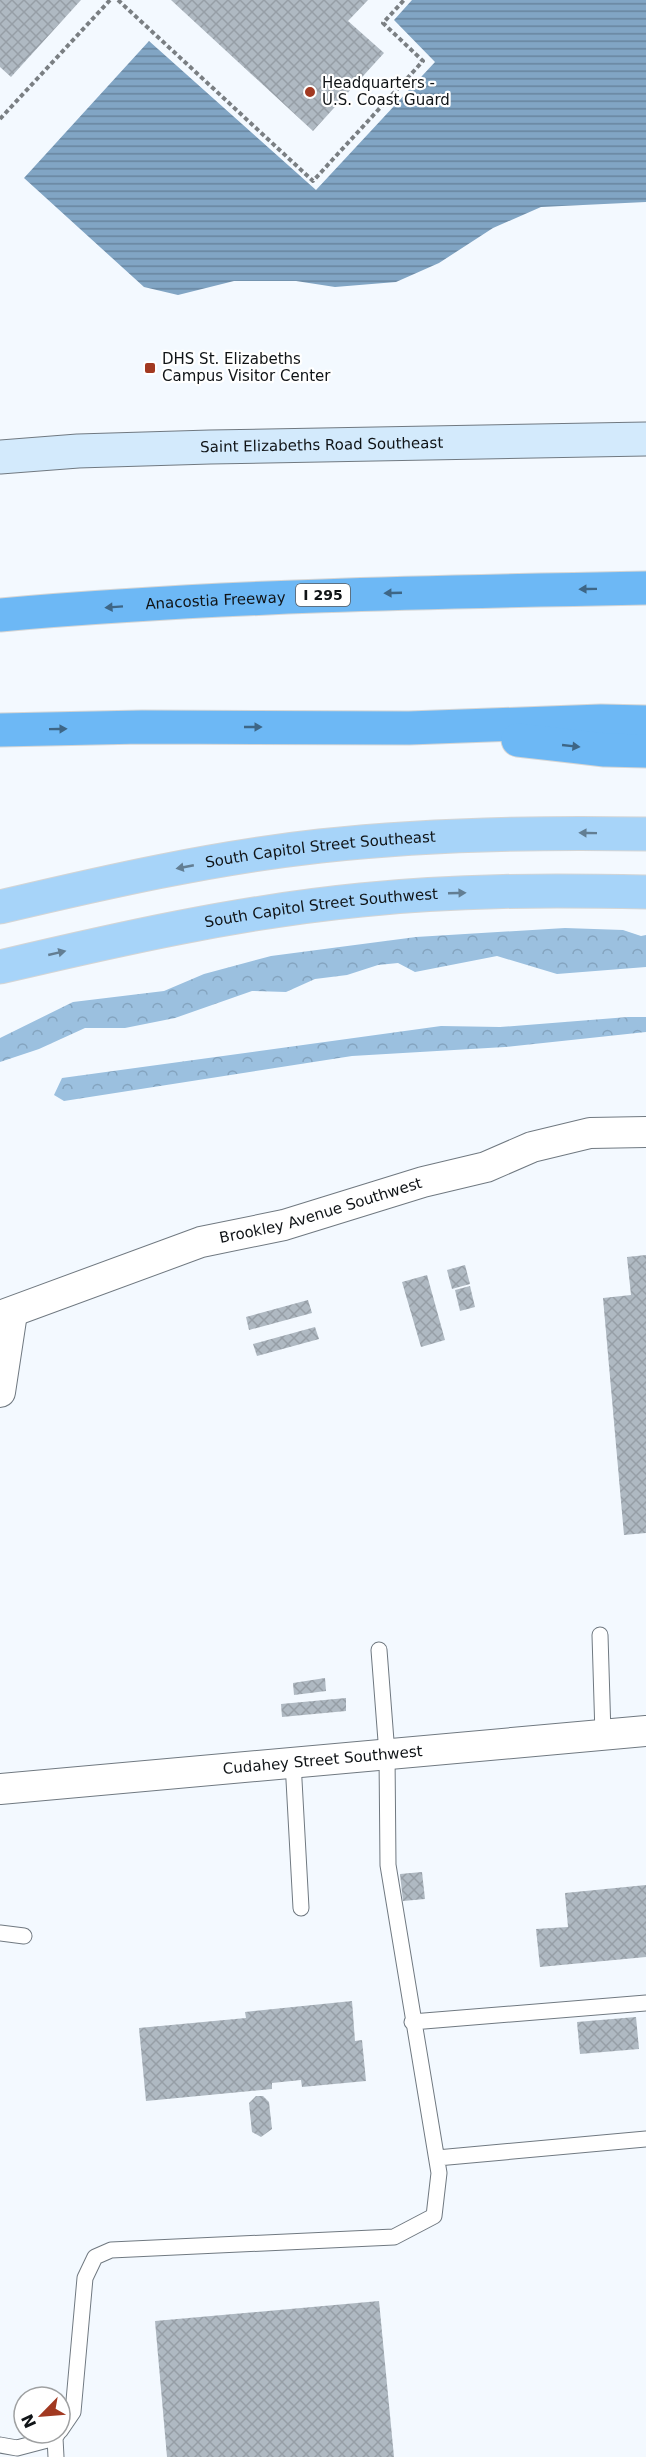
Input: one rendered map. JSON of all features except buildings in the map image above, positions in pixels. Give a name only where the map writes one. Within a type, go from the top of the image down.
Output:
[{"type":"highway","name":"Anacostia Freeway","points":[[0,615],[289,596],[420,591],[646,588]]},
{"type":"highway","points":[[0,730],[153,727],[409,728],[601,721],[646,722]]},
{"type":"highway","points":[[409,728],[605,750],[646,751]]},
{"type":"main road","name":"Saint Elizabeths Road Southeast","points":[[0,457],[78,451],[176,448],[646,439]]},
{"type":"main road","name":"South Capitol Street Southeast","points":[[0,907],[191,865],[319,846],[513,833],[646,834]]},
{"type":"main road","name":"South Capitol Street Southwest","points":[[0,966],[219,920],[351,901],[507,892],[646,892]]},
{"type":"street","name":"Brookley Avenue Southwest","points":[[6,1314],[201,1242],[284,1225],[423,1182],[486,1167],[532,1147],[590,1133],[646,1132]]},
{"type":"street","points":[[0,1392],[6,1314]]},
{"type":"street","name":"Cudahey Street Southwest","points":[[0,1789],[646,1731]]},
{"type":"lane","points":[[600,1635],[603,1735]]},
{"type":"lane","points":[[72,2413],[85,2278],[95,2257],[111,2250],[394,2236],[434,2216],[439,2173],[412,2022],[388,1865],[387,1754],[379,1650]]},
{"type":"lane","points":[[293,1762],[301,1908]]},
{"type":"lane","points":[[0,1933],[24,1936]]},
{"type":"lane","points":[[412,2022],[646,2004]]},
{"type":"lane","points":[[437,2158],[646,2139]]},
{"type":"lane","points":[[0,2445],[17,2448],[26,2445]]},
{"type":"path","points":[[0,119],[110,0]]},
{"type":"path","points":[[118,0],[313,181],[423,61],[383,23],[404,0]]},
{"type":"green space","points":[[565,928],[623,930],[641,936],[646,935],[646,967],[557,974],[497,956],[415,972],[398,963],[378,965],[347,975],[315,979],[286,992],[252,991],[175,1018],[125,1028],[85,1028],[39,1049],[0,1062],[0,1038],[73,1002],[164,991],[204,974],[271,956],[416,937]]},
{"type":"green space","points":[[646,1017],[646,1032],[505,1047],[352,1056],[64,1101],[54,1095],[62,1078],[441,1026],[500,1027]]},
{"type":"shaded area","points":[[412,0],[646,0],[646,202],[541,207],[493,228],[439,263],[396,282],[335,287],[296,281],[234,281],[178,295],[144,287],[24,178],[149,41],[316,190],[435,62],[394,20]]},
{"type":"place","name":"Headquarters - U.S. Coast Guard","points":[[310,92]]},
{"type":"place","name":"DHS St. Elizabeths Campus Visitor Center","points":[[150,368]]}]
